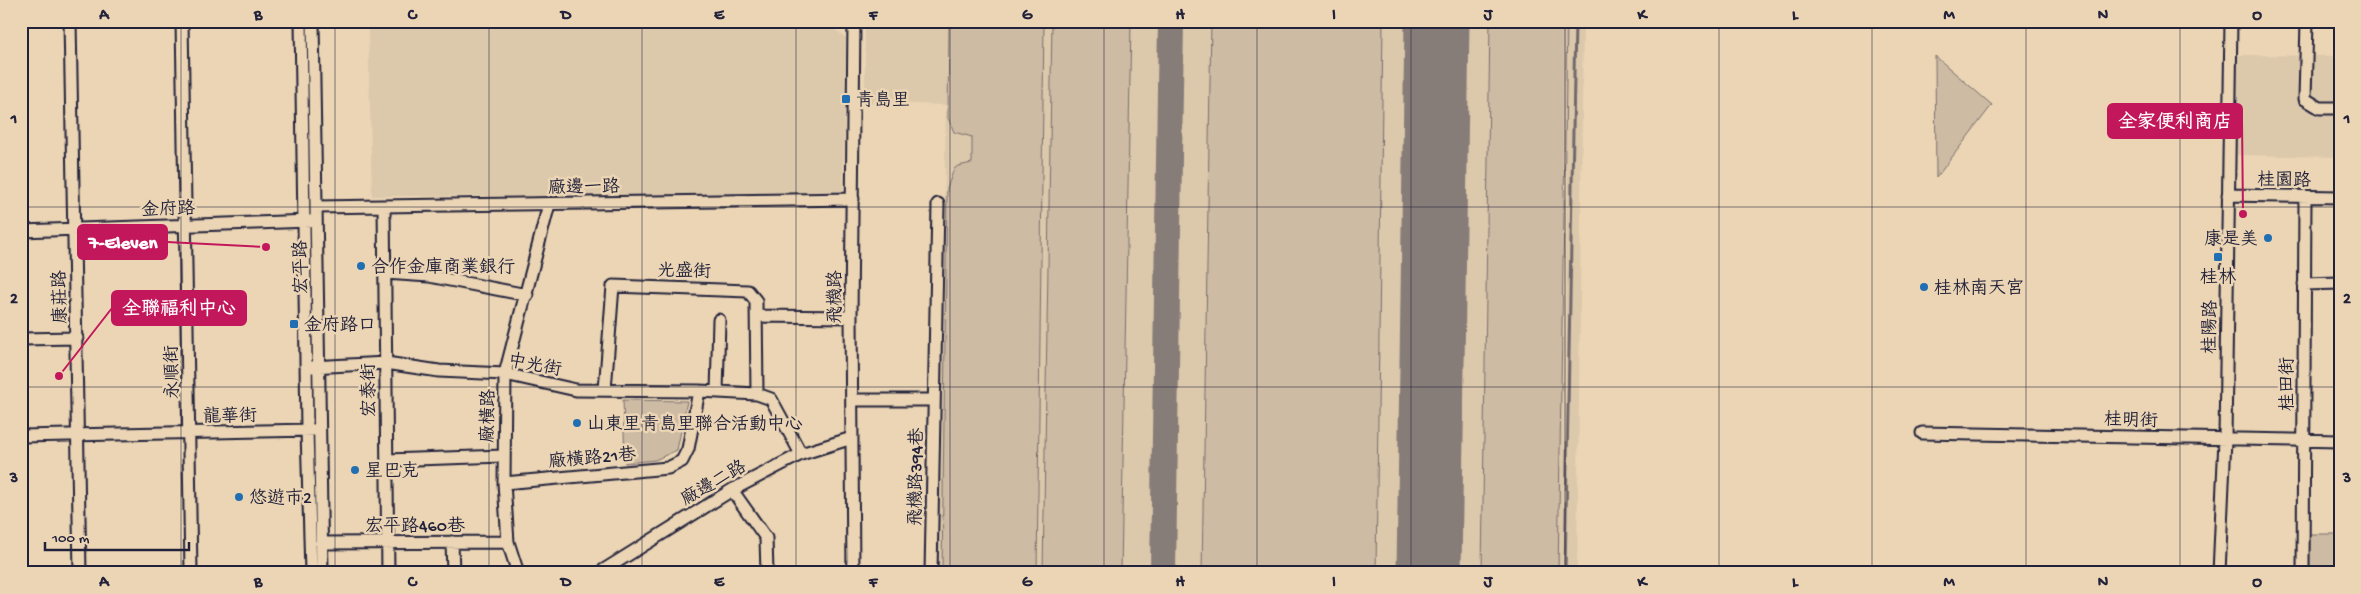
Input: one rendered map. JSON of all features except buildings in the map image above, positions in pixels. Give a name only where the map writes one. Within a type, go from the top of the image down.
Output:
[{"type":"street","name":"康莊路","points":[[70,21],[80,573]]},
{"type":"street","name":"永順街","points":[[182,21],[191,573]]},
{"type":"street","name":"宏平路","points":[[301,21],[311,573]]},
{"type":"street","name":"宏平路","points":[[313,21],[322,573]]},
{"type":"street","name":"飛機路","points":[[853,573],[854,21]]},
{"type":"street","name":"桂陽路","points":[[2219,573],[2225,439],[2230,21]]},
{"type":"street","points":[[2306,21],[2305,99],[2320,108],[2340,108]]},
{"type":"street","name":"桂園路","points":[[2228,195],[2340,197]]},
{"type":"street","name":"桂田街","points":[[2303,573],[2305,196]]},
{"type":"street","name":"廠邊一路","points":[[316,207],[853,199]]},
{"type":"street","name":"廠橫路","points":[[518,573],[508,542],[504,483],[505,374],[527,295],[549,204]]},
{"type":"street","name":"飛機路394巷","points":[[931,573],[938,204]]},
{"type":"street","name":"宏泰街","points":[[384,206],[388,573]]},
{"type":"street","name":"金府路","points":[[21,231],[317,221]]},
{"type":"street","points":[[385,274],[429,276],[527,295]]},
{"type":"street","points":[[2304,284],[2340,283]]},
{"type":"street","name":"光盛街","points":[[605,390],[613,286],[741,289],[753,295],[756,301],[757,316]]},
{"type":"street","points":[[801,454],[770,399],[757,394],[757,316],[852,317]]},
{"type":"street","points":[[716,392],[719,320]]},
{"type":"street","points":[[21,339],[77,338]]},
{"type":"street","name":"中光街","points":[[306,367],[319,368],[386,363],[439,371],[505,374],[576,390],[699,391],[757,394]]},
{"type":"street","name":"廠橫路21巷","points":[[504,483],[668,468],[682,461],[688,449],[699,391]]},
{"type":"street","points":[[852,400],[933,400]]},
{"type":"street","name":"龍華街","points":[[21,436],[319,430]]},
{"type":"street","name":"桂明街","points":[[1922,432],[2340,441]]},
{"type":"street","name":"廠邊二路","points":[[598,573],[732,490],[801,454],[852,438]]},
{"type":"street","points":[[387,460],[504,456]]},
{"type":"street","points":[[732,490],[766,538],[766,573]]},
{"type":"street","points":[[452,542],[453,573]]},
{"type":"street","name":"宏平路460巷","points":[[321,543],[508,542]]},
{"type":"shaded area","points":[[368,21],[828,21],[828,24],[846,38],[843,192],[550,199],[551,196],[372,196]]},
{"type":"shaded area","points":[[865,21],[1583,21],[1577,573],[938,573],[946,105],[865,102]]},
{"type":"shaded area","points":[[949,21],[1044,21],[1037,573],[942,573],[947,188],[954,169],[958,166],[972,163],[972,137],[954,132],[948,118]]},
{"type":"shaded area","points":[[1052,21],[1131,21],[1121,573],[1043,573]]},
{"type":"shaded area","points":[[1211,21],[1383,21],[1376,573],[1202,573]]},
{"type":"shaded area","points":[[1490,21],[1567,21],[1558,573],[1482,573]]},
{"type":"shaded area","points":[[2237,55],[2340,56],[2340,157],[2236,155]]},
{"type":"shaded area","points":[[1935,56],[1992,105],[1936,178]]},
{"type":"shaded area","points":[[623,400],[687,401],[677,450],[655,460],[625,463]]},
{"type":"shaded area","points":[[2306,534],[2340,534],[2340,573],[2306,573]]},
{"type":"waterway","points":[[1565,573],[1575,21]]},
{"type":"taxiway","points":[[1163,573],[1171,21]]},
{"type":"runway","points":[[1429,573],[1437,21]]},
{"type":"place","name":"青島里","points":[[846,99]]},
{"type":"place","name":"全家便利商店","points":[[2243,214]]},
{"type":"place","name":"康是美","points":[[2268,238]]},
{"type":"place","name":"7-Eleven","points":[[266,247]]},
{"type":"place","name":"桂林","points":[[2218,257]]},
{"type":"place","name":"合作金庫商業銀行","points":[[361,266]]},
{"type":"place","name":"桂林南天宮","points":[[1924,287]]},
{"type":"place","name":"金府路口","points":[[294,324]]},
{"type":"place","name":"全聯福利中心","points":[[59,376]]},
{"type":"place","name":"山東里青島里聯合活動中心","points":[[577,423]]},
{"type":"place","name":"星巴克","points":[[355,470]]},
{"type":"place","name":"悠遊市2","points":[[239,497]]}]
